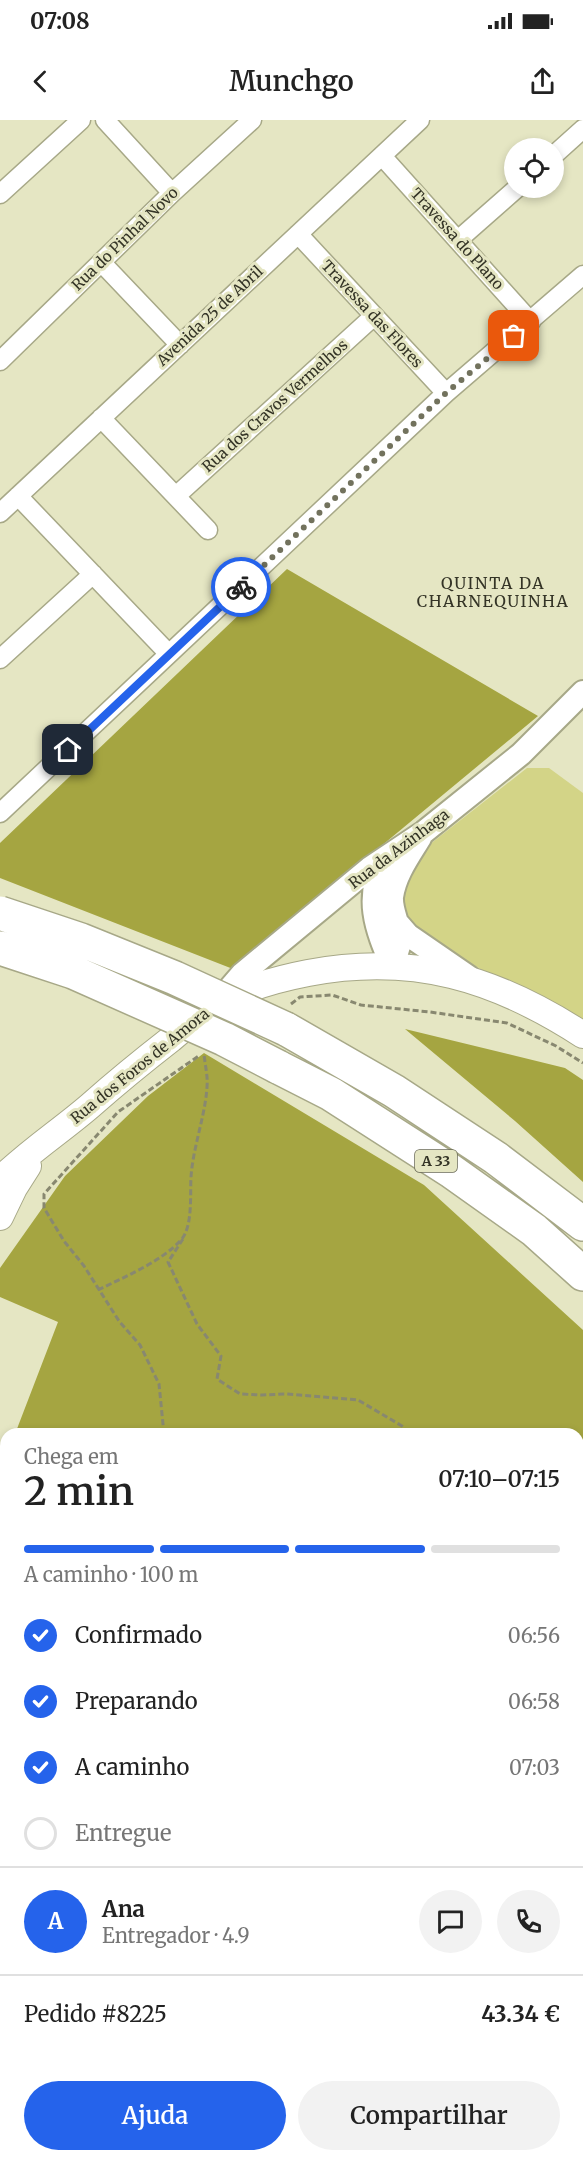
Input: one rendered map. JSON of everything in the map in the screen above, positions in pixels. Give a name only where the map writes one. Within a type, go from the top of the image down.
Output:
[{"type":"highway","name":"A 33","points":[[0,913],[81,940],[175,978],[286,1029],[394,1091],[496,1158],[583,1224]]},
{"type":"highway","name":"A 33","points":[[0,948],[73,972],[103,985],[224,1039],[331,1094],[451,1170],[534,1230],[583,1274]]},
{"type":"main road","name":"Rua dos Foros de Amora","points":[[0,1180],[215,1005],[261,985],[292,976],[336,968],[392,966],[442,972],[476,981],[510,994],[541,1009],[583,1035]]},
{"type":"main road","points":[[0,1217],[14,1188],[41,1145]]},
{"type":"street","points":[[0,194],[81,120]]},
{"type":"street","points":[[105,120],[172,194]]},
{"type":"street","name":"Rua do Pinhal Novo","points":[[0,361],[172,194],[252,120]]},
{"type":"street","name":"Avenida 25 de Abril","points":[[0,513],[420,120]]},
{"type":"street","points":[[564,146],[583,129]]},
{"type":"street","name":"Travessa do Plano","points":[[382,156],[531,322]]},
{"type":"street","points":[[458,240],[506,198]]},
{"type":"street","name":"Travessa das Flores","points":[[298,234],[446,393]]},
{"type":"street","points":[[101,262],[180,345]]},
{"type":"street","points":[[0,813],[446,393],[582,278]]},
{"type":"street","name":"Rua dos Cravos Vermelhos","points":[[176,496],[374,316]]},
{"type":"street","points":[[101,418],[208,530]]},
{"type":"street","points":[[18,496],[169,654]]},
{"type":"street","points":[[0,659],[93,574]]},
{"type":"street","name":"Rua da Azinhaga","points":[[215,1005],[242,974],[389,855],[424,832],[521,754],[583,692]]},
{"type":"street","points":[[392,966],[400,938],[392,909],[392,897],[404,864],[424,832]]},
{"type":"street","points":[[389,855],[376,880],[373,897],[377,927],[392,966]]},
{"type":"street","points":[[395,920],[408,935],[476,981]]},
{"type":"path","points":[[204,1053],[208,1083],[191,1175],[190,1213],[183,1239],[168,1262],[197,1324],[221,1356],[217,1379],[240,1394],[286,1394],[358,1400],[404,1428]]},
{"type":"path","points":[[68,1166],[44,1194],[44,1208],[119,1321],[140,1345],[159,1384],[163,1428]]},
{"type":"path","points":[[98,1290],[136,1271],[183,1239]]},
{"type":"green space","points":[[527,768],[549,768],[583,793],[583,1028],[418,933],[405,922],[398,902],[420,852]]},
{"type":"shaded area","points":[[287,569],[538,716],[233,969],[0,878],[0,843]]},
{"type":"shaded area","points":[[405,1029],[565,1068],[583,1080],[583,1182],[515,1121]]},
{"type":"shaded area","points":[[204,1053],[424,1185],[583,1330],[583,1428],[17,1428],[58,1322],[0,1297],[0,1268],[65,1176],[148,1096]]},
{"type":"way so far","points":[[241,587],[446,393],[514,336]]},
{"type":"district","name":"QUINTA DA CHARNEQUINHA","points":[[493,592]]},
{"type":"route","points":[[68,750],[241,587]]}]
